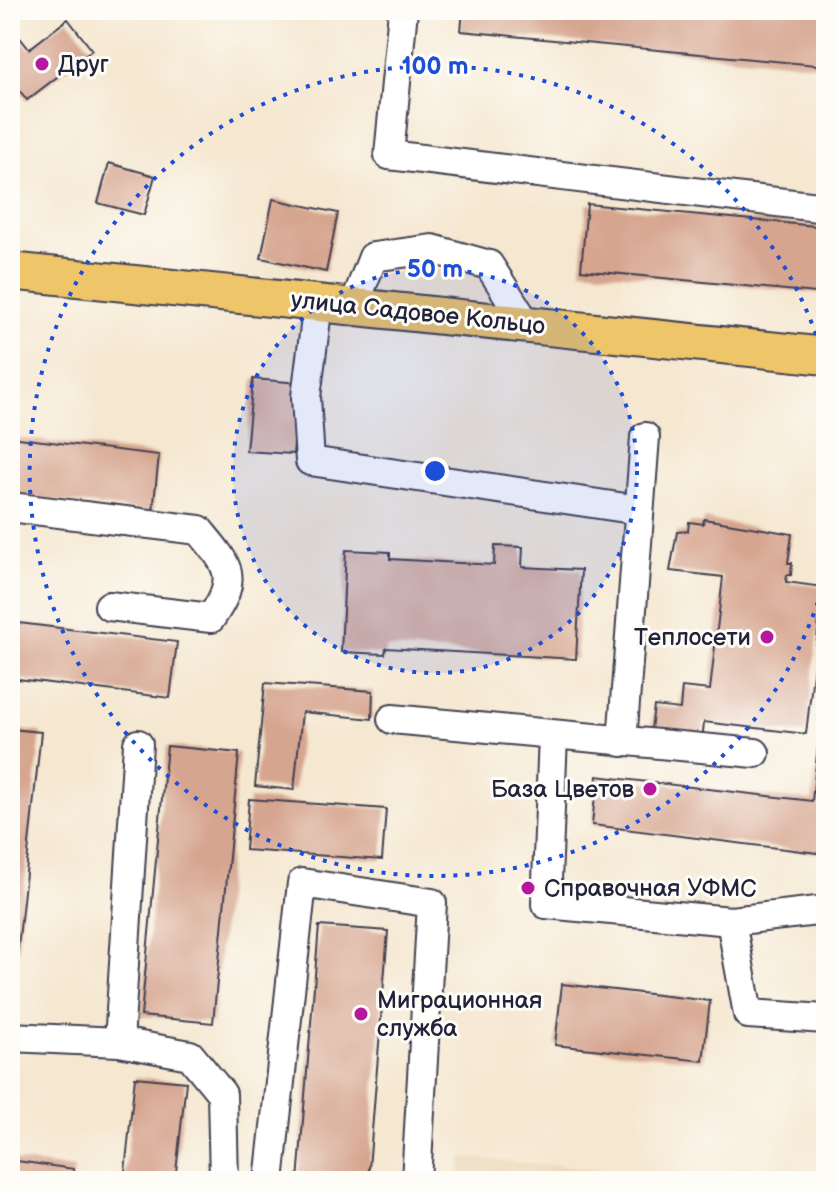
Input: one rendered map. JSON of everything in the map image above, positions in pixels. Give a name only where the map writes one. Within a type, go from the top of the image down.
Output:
[{"type":"main road","name":"улица Садовое Кольцо","points":[[10,271],[826,356]]},
{"type":"street","points":[[403,10],[389,155],[826,208]]},
{"type":"street","points":[[354,306],[373,257],[432,249],[489,265],[527,325]]},
{"type":"street","points":[[318,303],[306,397],[310,461],[639,510]]},
{"type":"street","points":[[622,742],[645,437]]},
{"type":"street","points":[[10,507],[199,530],[225,561],[230,582],[227,595],[211,618],[109,606]]},
{"type":"street","points":[[392,719],[755,753]]},
{"type":"street","points":[[553,736],[546,904],[731,921],[826,910]]},
{"type":"street","points":[[119,1042],[138,744]]},
{"type":"street","points":[[269,1181],[302,883],[432,903],[416,1181]]},
{"type":"street","points":[[731,921],[748,1014],[826,1019]]},
{"type":"street","points":[[10,1037],[119,1042],[190,1055],[222,1094],[224,1181]]},
{"type":"shaded area","points":[[462,1157],[730,1181],[459,1181]]},
{"type":"building","points":[[463,10],[826,10],[826,66],[461,31]]},
{"type":"building","name":"Друг","points":[[68,19],[92,50],[27,100],[10,78],[10,25],[29,49]]},
{"type":"building","points":[[109,163],[155,176],[144,215],[98,203]]},
{"type":"building","points":[[273,199],[338,213],[326,272],[261,258]]},
{"type":"building","points":[[587,204],[826,227],[826,294],[581,270]]},
{"type":"building","points":[[253,379],[299,383],[293,454],[246,451]]},
{"type":"building","points":[[10,437],[159,455],[153,512],[10,495]]},
{"type":"building","name":"Теплосети","points":[[704,519],[792,534],[788,563],[792,563],[791,575],[787,575],[786,582],[823,587],[806,734],[704,722],[701,752],[649,745],[654,706],[680,709],[682,687],[710,690],[723,577],[670,571],[677,532],[688,531],[689,522],[703,524]]},
{"type":"building","points":[[495,546],[523,547],[522,567],[581,570],[576,659],[386,648],[385,654],[341,652],[346,550],[390,552],[390,559],[494,565]]},
{"type":"building","points":[[10,622],[177,642],[170,698],[10,678]]},
{"type":"building","points":[[265,683],[373,691],[372,719],[302,712],[294,790],[255,786]]},
{"type":"building","points":[[10,729],[41,732],[12,1004],[10,1004]]},
{"type":"building","name":"База Цветов","points":[[819,737],[826,738],[826,854],[592,825],[597,776],[812,801]]},
{"type":"building","points":[[167,746],[239,753],[213,1023],[141,1016]]},
{"type":"building","points":[[249,799],[386,809],[382,860],[245,850]]},
{"type":"building","points":[[319,926],[388,931],[368,1181],[298,1181]]},
{"type":"building","points":[[562,984],[710,1001],[703,1061],[555,1045]]},
{"type":"building","points":[[135,1077],[186,1082],[175,1181],[124,1181]]},
{"type":"building","points":[[10,1160],[74,1169],[73,1181],[10,1181]]},
{"type":"place","name":"Друг","points":[[42,64]]},
{"type":"place","name":"Теплосети","points":[[767,637]]},
{"type":"place","name":"База Цветов","points":[[650,789]]},
{"type":"place","name":"Справочная УФМС","points":[[528,888]]},
{"type":"place","name":"Миграционная служба","points":[[361,1014]]}]
